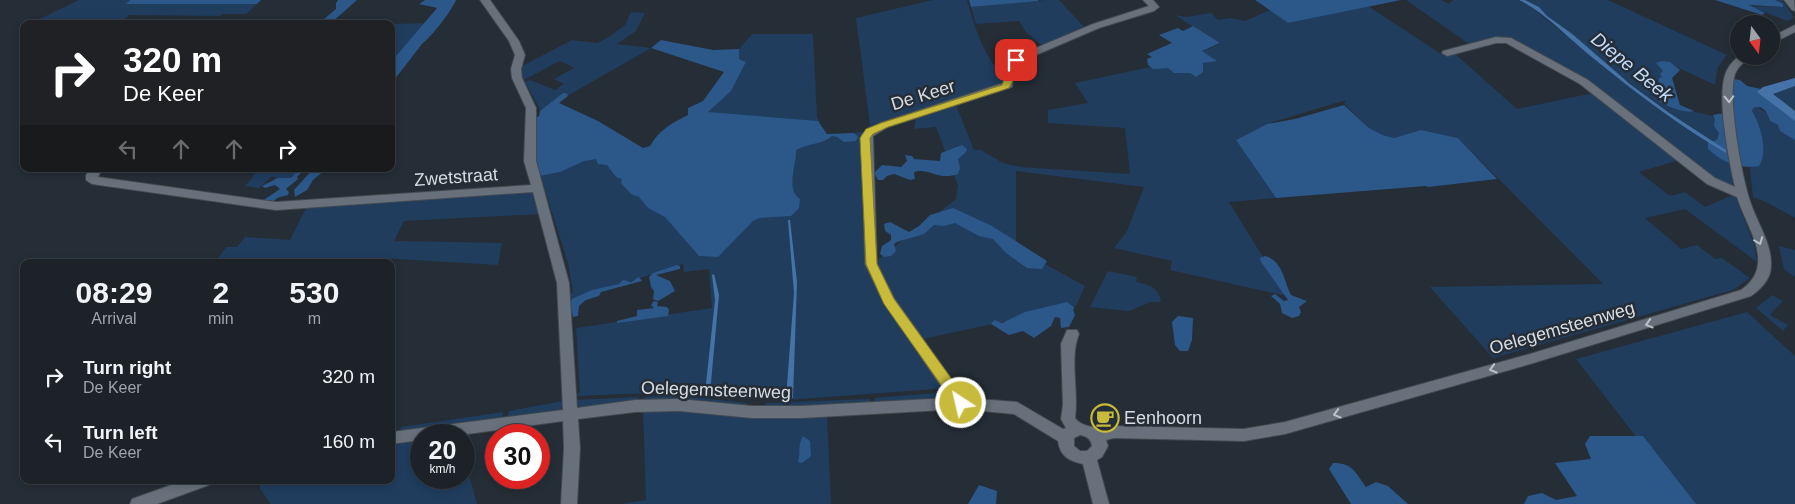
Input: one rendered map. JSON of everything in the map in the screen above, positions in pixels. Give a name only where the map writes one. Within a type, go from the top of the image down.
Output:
[{"type":"street","points":[[485,0],[514,40],[520,55],[517,78],[531,108],[530,161],[563,282],[572,448],[569,504]]},
{"type":"street","name":"De Keer","points":[[961,403],[888,300],[871,264],[866,135],[884,125],[1006,86],[1010,77],[1009,64],[1011,62],[1102,24],[1151,9],[1154,7],[1148,0]]},
{"type":"street","points":[[1789,0],[1795,8]]},
{"type":"street","points":[[1780,36],[1795,28]]},
{"type":"street","points":[[1447,53],[1496,40],[1508,40],[1584,82],[1711,181],[1742,195]]},
{"type":"street","name":"Oelegemsteenweg","points":[[1098,441],[1139,432],[1244,435],[1285,428],[1738,297],[1757,285],[1765,269],[1764,253],[1742,195],[1728,91],[1731,72],[1737,65]]},
{"type":"street","name":"Zwetstraat","points":[[94,172],[92,180],[276,206],[537,188]]},
{"type":"street","points":[[1070,433],[1086,430],[1098,441],[1095,455],[1089,458],[1079,457],[1071,453],[1065,445],[1070,433],[1068,419],[1070,405],[1068,353],[1072,334]]},
{"type":"street","name":"Oelegemsteenweg","points":[[395,437],[571,414],[660,405],[792,412],[961,403],[1017,408],[1038,420],[1070,433]]},
{"type":"street","points":[[1089,458],[1101,504]]},
{"type":"street","points":[[138,504],[193,484]]},
{"type":"shaded area","points":[[79,0],[130,0],[127,4],[257,4],[246,14],[223,14],[220,16],[129,15],[124,20],[37,20]]},
{"type":"shaded area","points":[[130,0],[261,0],[257,4],[126,4]]},
{"type":"shaded area","points":[[338,0],[357,0],[334,20],[323,20],[336,9]]},
{"type":"shaded area","points":[[425,0],[456,0],[441,24],[422,44],[395,79],[395,56],[437,8],[419,4]]},
{"type":"shaded area","points":[[933,0],[967,0],[981,43],[993,64],[1008,76],[1007,82],[876,126],[864,134],[875,262],[956,199],[958,185],[936,127],[914,129],[916,117],[956,105],[974,150],[981,150],[1003,163],[1020,167],[1130,174],[1125,128],[1048,123],[1048,110],[1088,103],[1075,83],[1174,62],[1220,44],[1175,15],[1186,17],[1211,13],[1218,20],[1230,18],[1245,21],[1270,10],[1288,23],[1368,6],[1441,54],[1454,53],[1517,109],[1598,92],[1509,39],[1472,46],[1406,0],[1441,0],[1449,4],[1453,0],[1519,0],[1530,6],[1655,107],[1723,152],[1732,164],[1734,187],[1739,192],[1721,185],[1686,158],[1639,172],[1670,196],[1685,192],[1705,207],[1733,195],[1736,198],[1754,244],[1757,262],[1685,209],[1645,218],[1681,249],[1697,245],[1715,259],[1722,258],[1750,278],[1733,290],[1493,358],[1430,287],[1603,284],[1458,138],[1421,130],[1394,138],[1383,135],[1369,128],[1344,103],[1346,100],[1267,124],[1236,140],[1276,198],[1229,202],[1287,296],[1170,270],[1172,261],[1114,248],[1127,231],[1144,187],[1016,171],[1016,248],[1085,286],[1076,306],[918,340],[948,388],[787,400],[675,392],[576,396],[572,326],[576,394],[580,393],[576,328],[712,308],[709,269],[684,272],[683,264],[574,300],[575,313],[571,313],[569,294],[573,292],[568,263],[540,174],[603,154],[791,162],[795,148],[822,136],[863,132],[870,125],[856,18]]},
{"type":"shaded area","points":[[969,0],[1038,0],[1038,1],[971,7]]},
{"type":"shaded area","points":[[1059,0],[1087,30],[1045,48],[1026,32],[1019,21],[976,24],[971,7]]},
{"type":"shaded area","points":[[1255,0],[1401,0],[1288,23]]},
{"type":"shaded area","points":[[1519,0],[1525,0],[1539,7],[1547,16],[1571,33],[1630,84],[1668,112],[1726,150],[1726,153],[1691,132],[1658,108],[1593,58],[1547,19]]},
{"type":"shaded area","points":[[1525,0],[1608,0],[1727,55],[1718,67],[1715,85],[1664,61],[1667,105],[1717,117],[1723,148],[1664,109],[1596,57],[1571,33],[1547,17],[1539,7]]},
{"type":"shaded area","points":[[1715,0],[1775,0],[1783,4],[1783,7],[1749,5],[1765,13],[1762,15]]},
{"type":"shaded area","points":[[1758,0],[1782,0],[1794,17],[1788,21],[1780,18],[1780,15],[1772,15],[1748,6],[1783,7],[1780,3]]},
{"type":"shaded area","points":[[631,12],[645,13],[636,31],[617,44],[651,48],[541,111],[525,82],[530,80],[555,90],[564,84],[554,79],[574,68],[560,61],[522,81],[522,66],[572,40],[597,43],[625,25]]},
{"type":"shaded area","points":[[436,23],[395,74],[395,24]]},
{"type":"shaded area","points":[[1193,26],[1220,43],[1202,51],[1217,61],[1203,63],[1203,72],[1196,77],[1190,73],[1174,73],[1168,68],[1153,69],[1148,65],[1147,59],[1152,57],[1147,54],[1172,43],[1159,35],[1178,28],[1183,31]]},
{"type":"shaded area","points":[[752,34],[813,34],[817,117],[820,122],[744,119],[707,112],[731,90],[746,62],[739,59],[739,49]]},
{"type":"shaded area","points":[[661,40],[713,50],[739,49],[739,59],[746,62],[731,91],[708,112],[818,121],[827,134],[854,133],[858,137],[856,141],[844,142],[832,136],[824,141],[796,150],[792,183],[796,195],[800,199],[799,208],[791,216],[759,218],[753,221],[718,257],[699,256],[665,217],[648,208],[639,197],[631,194],[621,183],[622,179],[616,177],[607,165],[598,164],[596,159],[584,161],[560,172],[539,176],[528,155],[534,119],[539,116],[540,111],[563,93],[568,94],[567,97],[559,103],[598,121],[643,148],[650,146],[666,128],[688,115],[688,108],[703,101],[724,72],[651,48]]},
{"type":"shaded area","points":[[1662,61],[1670,62],[1680,70],[1672,78],[1680,105],[1694,111],[1675,109],[1658,100],[1659,78],[1662,77],[1660,74],[1663,71],[1656,63]]},
{"type":"shaded area","points":[[1726,78],[1740,80],[1747,86],[1761,89],[1795,119],[1795,140],[1780,131],[1778,125],[1770,121],[1762,108],[1753,108],[1752,111],[1758,123],[1763,145],[1762,160],[1759,166],[1745,167],[1732,164],[1719,158],[1708,149],[1708,143],[1717,140],[1719,133],[1714,126],[1715,119],[1713,115],[1724,113],[1727,84],[1724,80]]},
{"type":"shaded area","points":[[1795,78],[1795,86],[1773,94],[1795,111],[1795,121],[1757,92],[1763,87]]},
{"type":"shaded area","points":[[1795,86],[1795,111],[1773,94]]},
{"type":"shaded area","points":[[1742,95],[1795,134],[1795,218],[1768,203],[1752,197]]},
{"type":"shaded area","points":[[1344,105],[1369,128],[1383,135],[1394,138],[1421,130],[1458,138],[1497,179],[1428,187],[1276,198],[1236,140],[1267,124],[1295,119]]},
{"type":"shaded area","points":[[962,145],[967,149],[958,159],[960,168],[958,174],[945,176],[919,171],[914,172],[915,179],[910,180],[894,174],[887,176],[883,180],[878,180],[874,173],[882,165],[901,167],[907,161],[905,155],[912,156],[914,159],[940,161],[941,153]]},
{"type":"shaded area","points":[[257,172],[297,172],[285,184],[272,182],[276,177],[271,177],[259,188],[245,186]]},
{"type":"shaded area","points":[[296,172],[301,173],[297,177],[298,179],[286,189],[289,192],[288,195],[277,198],[271,204],[264,203],[265,199],[280,189],[275,185],[265,188],[262,186],[278,178],[291,178]]},
{"type":"shaded area","points":[[310,172],[323,172],[313,180],[307,190],[295,197],[294,190]]},
{"type":"shaded area","points":[[533,191],[542,214],[404,221],[394,241],[502,243],[498,265],[380,258],[218,258],[227,247],[237,247],[245,237],[290,240],[306,208]]},
{"type":"shaded area","points":[[953,208],[992,226],[1047,261],[1042,269],[1027,268],[1006,253],[993,239],[979,236],[955,223],[944,226],[934,225],[924,234],[894,244],[896,251],[891,256],[884,257],[880,254],[882,246],[891,240],[891,235],[885,231],[884,224],[890,222],[909,232],[919,226],[930,215]]},
{"type":"shaded area","points":[[788,220],[790,220],[797,282],[793,398],[786,398],[794,293]]},
{"type":"shaded area","points":[[1779,246],[1795,250],[1795,277],[1784,269]]},
{"type":"shaded area","points":[[1265,256],[1276,262],[1291,295],[1307,301],[1299,307],[1301,312],[1299,316],[1292,318],[1282,313],[1280,304],[1271,296],[1275,294],[1284,301],[1288,300],[1261,262],[1260,258]]},
{"type":"shaded area","points":[[677,265],[680,266],[680,269],[656,275],[670,281],[675,291],[658,301],[653,299],[654,291],[649,277],[653,273]]},
{"type":"shaded area","points":[[1108,271],[1137,277],[1136,282],[1156,290],[1161,302],[1151,302],[1129,311],[1090,307]]},
{"type":"shaded area","points":[[714,274],[719,295],[710,393],[705,393],[715,300],[712,275]]},
{"type":"shaded area","points":[[639,277],[642,281],[601,292],[599,296],[586,300],[579,306],[578,316],[573,317],[570,304],[572,299],[592,290],[619,284],[623,280],[631,282]]},
{"type":"shaded area","points":[[1772,295],[1783,301],[1770,315],[1788,325],[1783,331],[1756,308]]},
{"type":"shaded area","points":[[654,301],[658,302],[657,306],[667,307],[669,310],[668,316],[617,323],[617,321],[637,316],[637,310],[654,308],[651,305]]},
{"type":"shaded area","points":[[1067,302],[1075,308],[1073,309],[1075,315],[1069,327],[1061,328],[1060,318],[1055,317],[1051,326],[1034,338],[1023,331],[1009,335],[991,324],[994,320],[1002,323],[1025,312]]},
{"type":"shaded area","points":[[1747,312],[1795,356],[1795,504],[1688,504],[1576,359]]},
{"type":"shaded area","points":[[1178,316],[1193,318],[1192,340],[1188,351],[1180,351],[1175,345],[1172,322]]},
{"type":"shaded area","points":[[949,392],[949,398],[946,399],[874,403],[875,398]]},
{"type":"shaded area","points":[[673,395],[747,404],[744,406],[644,402],[644,397]]},
{"type":"shaded area","points":[[639,397],[638,403],[583,408],[577,405],[575,400]]},
{"type":"shaded area","points":[[870,399],[870,404],[831,407],[767,406],[765,403]]},
{"type":"shaded area","points":[[563,401],[565,404],[560,411],[507,417],[509,411]]},
{"type":"shaded area","points":[[643,410],[827,416],[831,504],[621,504],[646,500]]},
{"type":"shaded area","points":[[503,412],[502,418],[458,424],[421,424]]},
{"type":"shaded area","points":[[410,426],[410,431],[400,432],[401,427]]},
{"type":"shaded area","points":[[803,436],[810,441],[811,456],[802,463],[798,462],[800,443]]},
{"type":"shaded area","points":[[1590,436],[1643,436],[1696,504],[1524,504],[1528,496],[1542,493],[1556,500],[1577,496],[1555,463],[1591,459],[1585,444]]},
{"type":"shaded area","points":[[410,439],[410,489],[473,489],[477,504],[271,504],[260,489],[259,484],[395,484],[395,441]]},
{"type":"shaded area","points":[[1333,463],[1340,463],[1353,469],[1366,487],[1376,482],[1388,486],[1408,504],[1351,504],[1329,469]]},
{"type":"shaded area","points":[[979,485],[997,491],[996,504],[968,504]]},
{"type":"place","name":"Eenhoorn","points":[[1105,418]]},
{"type":"route","points":[[961,403],[888,300],[871,264],[865,138],[875,128],[1008,85],[1010,77],[1009,63],[1016,60]]},
{"type":"water label","name":"Diepe Beek","points":[[1632,67]]}]
